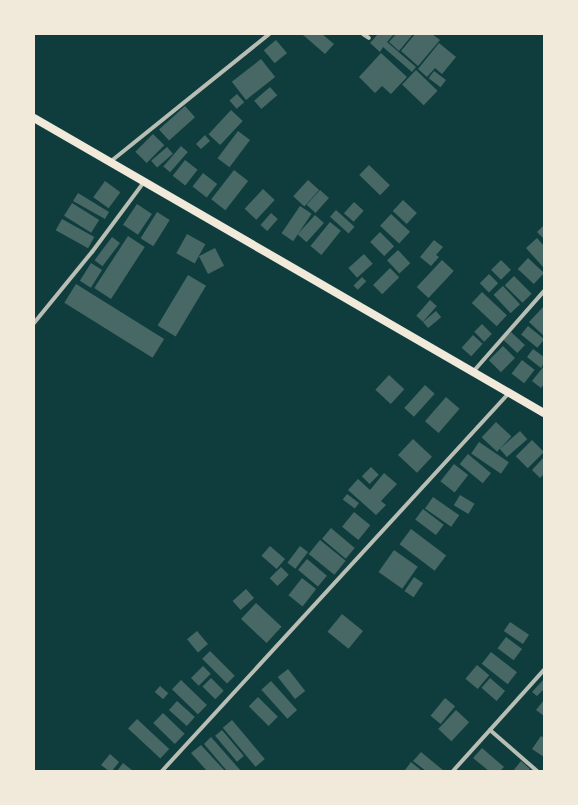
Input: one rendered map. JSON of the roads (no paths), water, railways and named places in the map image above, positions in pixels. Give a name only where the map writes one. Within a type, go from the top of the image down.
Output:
[{"type":"main road","points":[[34,118],[472,373],[544,413]]},
{"type":"street","points":[[110,162],[269,34]]},
{"type":"street","points":[[363,34],[369,38]]},
{"type":"street","points":[[34,323],[92,252],[144,182]]},
{"type":"street","points":[[472,373],[544,291]]},
{"type":"street","points":[[162,771],[510,393]]},
{"type":"street","points":[[453,771],[544,670]]},
{"type":"street","points":[[490,730],[537,771]]}]
